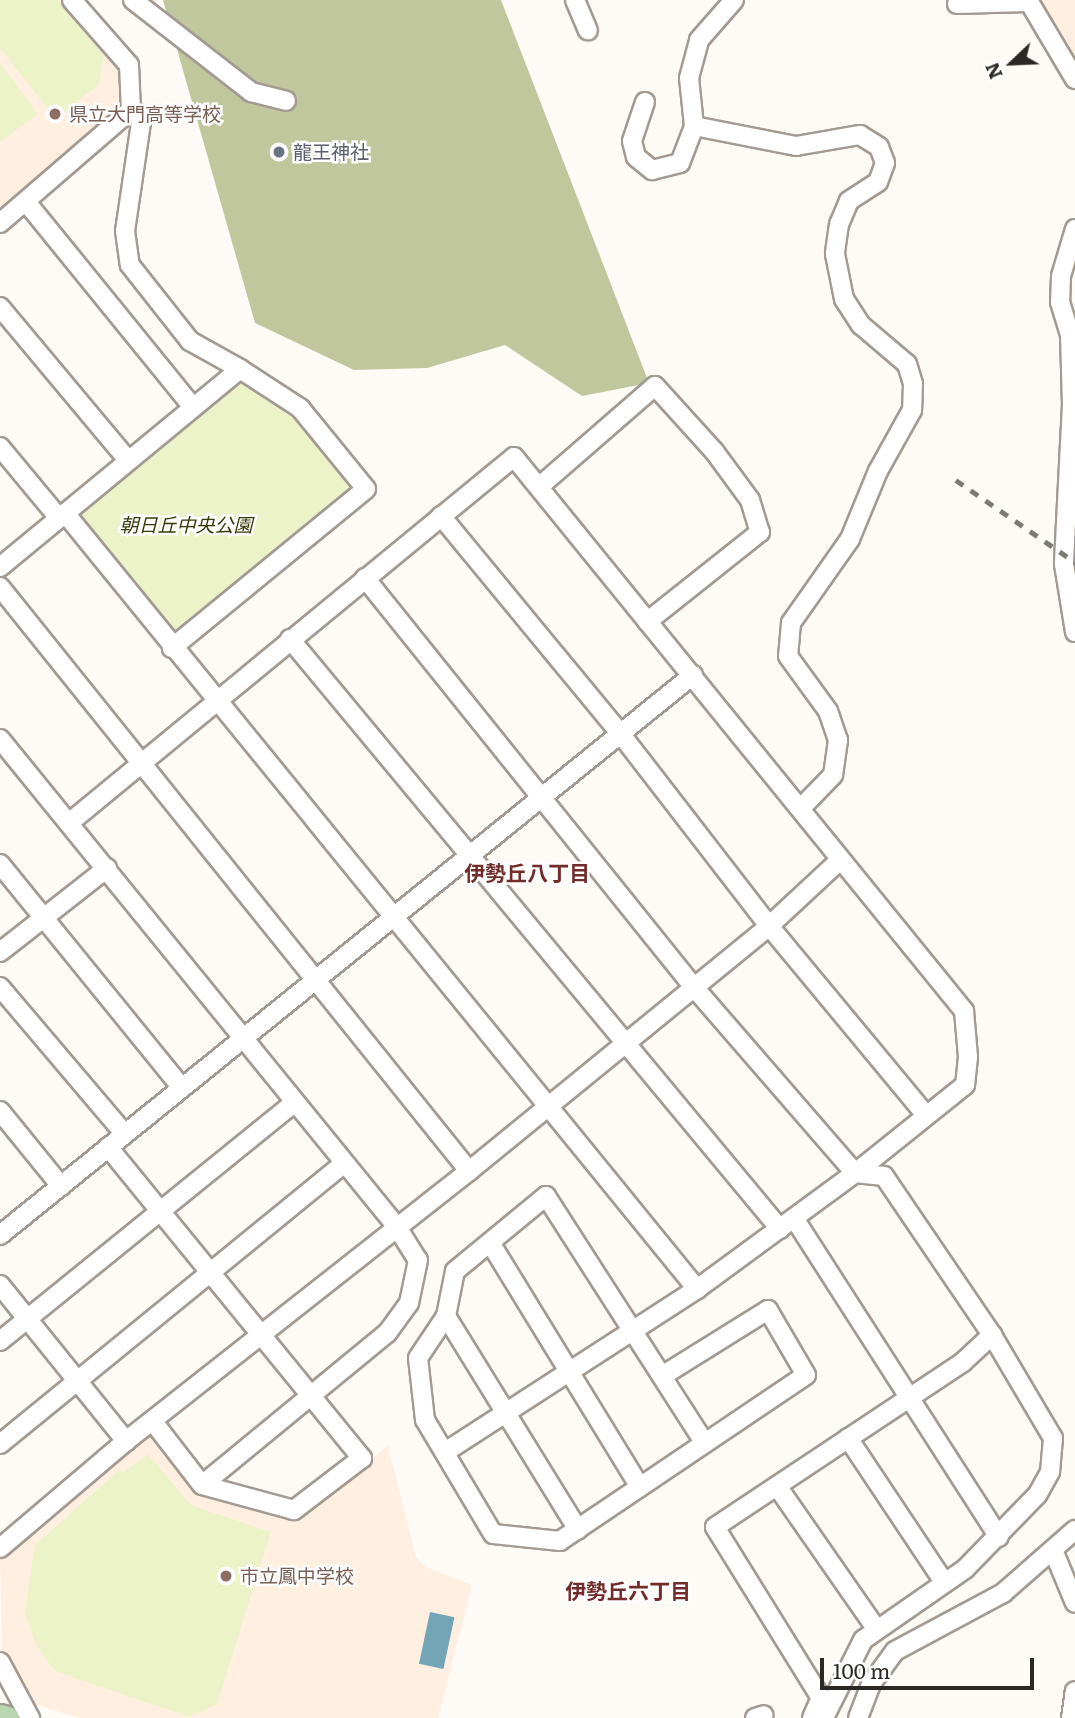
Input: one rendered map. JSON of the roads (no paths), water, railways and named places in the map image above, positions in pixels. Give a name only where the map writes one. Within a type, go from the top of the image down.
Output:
[{"type":"main road","points":[[0,1716],[7,1718]]},
{"type":"street","points":[[72,0],[129,65],[131,110]]},
{"type":"street","points":[[133,0],[251,92],[286,101]]},
{"type":"street","points":[[575,0],[589,30]]},
{"type":"street","points":[[645,102],[632,141],[636,156],[652,170],[680,163],[694,126],[689,78],[699,40],[734,0]]},
{"type":"street","points":[[957,4],[1028,1],[1075,79]]},
{"type":"street","points":[[0,223],[27,203],[131,110]]},
{"type":"street","points":[[131,110],[142,116],[125,231],[130,265],[190,341],[300,408],[366,489],[172,648]]},
{"type":"street","points":[[694,126],[796,146],[860,135],[879,147],[886,163],[878,182],[849,201],[839,225],[835,254],[844,299],[856,316],[907,364],[913,384],[912,410],[878,471],[850,539],[791,622],[788,656],[828,711],[838,740],[833,775],[800,810]]},
{"type":"street","points":[[27,203],[192,407]]},
{"type":"street","points":[[1075,229],[1061,276],[1060,302],[1070,334],[1072,404],[1064,564],[1075,632]]},
{"type":"street","points":[[0,307],[128,460]]},
{"type":"street","points":[[0,567],[240,369]]},
{"type":"street","points":[[540,485],[655,386],[714,451],[750,500],[760,532],[647,622]]},
{"type":"street","points":[[0,447],[62,515],[697,1289]]},
{"type":"street","points":[[69,823],[140,760],[514,457],[540,485],[647,622],[693,675],[964,1011],[968,1057],[965,1085],[925,1114],[855,1173],[697,1289],[632,1334],[444,1452]]},
{"type":"street","points":[[442,516],[620,733],[769,926],[925,1114]]},
{"type":"street","points":[[365,578],[692,985],[855,1173],[884,1176],[992,1335],[1045,1422],[1054,1456],[1037,1495],[999,1537],[944,1582],[863,1640],[824,1718]]},
{"type":"street","points":[[0,587],[469,1171]]},
{"type":"street","points":[[290,639],[467,857],[623,1041],[787,1223],[910,1398],[999,1537]]},
{"type":"street","points":[[1,1234],[241,1038],[316,981],[541,794],[693,675]]},
{"type":"street","points":[[0,738],[107,868],[342,1165],[397,1227],[418,1260],[409,1303],[387,1333],[202,1485]]},
{"type":"street","points":[[0,1549],[126,1441],[154,1423],[469,1171],[623,1041],[769,926],[840,860]]},
{"type":"street","points":[[0,864],[181,1087]]},
{"type":"street","points":[[0,952],[107,868]]},
{"type":"street","points":[[0,987],[124,1133]]},
{"type":"street","points":[[0,1341],[293,1104]]},
{"type":"street","points":[[0,1111],[61,1186]]},
{"type":"street","points":[[108,1147],[159,1213],[362,1458],[294,1510],[202,1485],[154,1423]]},
{"type":"street","points":[[0,1444],[342,1165]]},
{"type":"street","points":[[662,1376],[768,1310],[807,1375],[560,1541],[493,1534],[425,1420],[418,1358],[446,1316],[455,1271],[546,1196],[632,1334],[704,1442]]},
{"type":"street","points":[[491,1244],[640,1486]]},
{"type":"street","points":[[0,1284],[126,1441]]},
{"type":"street","points":[[446,1316],[578,1530]]},
{"type":"street","points":[[812,1718],[821,1698],[715,1527],[963,1362],[992,1335]]},
{"type":"street","points":[[848,1438],[944,1582]]},
{"type":"street","points":[[777,1486],[877,1630]]},
{"type":"street","points":[[858,1718],[871,1684],[895,1651],[1003,1593],[1075,1530]]},
{"type":"street","points":[[1053,1550],[1075,1603]]},
{"type":"street","points":[[0,1662],[30,1718]]},
{"type":"street","points":[[1071,1718],[1075,1691]]},
{"type":"water","points":[[430,1612],[454,1617],[443,1669],[419,1664]]},
{"type":"railway","points":[[956,480],[1075,562]]},
{"type":"place","name":"県立大門高等学校","points":[[55,114]]},
{"type":"place","name":"龍王神社","points":[[279,152]]},
{"type":"place","name":"市立鳳中学校","points":[[226,1576]]},
{"type":"district","name":"伊勢丘八丁目","points":[[527,872]]},
{"type":"district","name":"伊勢丘六丁目","points":[[628,1590]]},
{"type":"park label","name":"朝日丘中央公園","points":[[186,525]]}]
